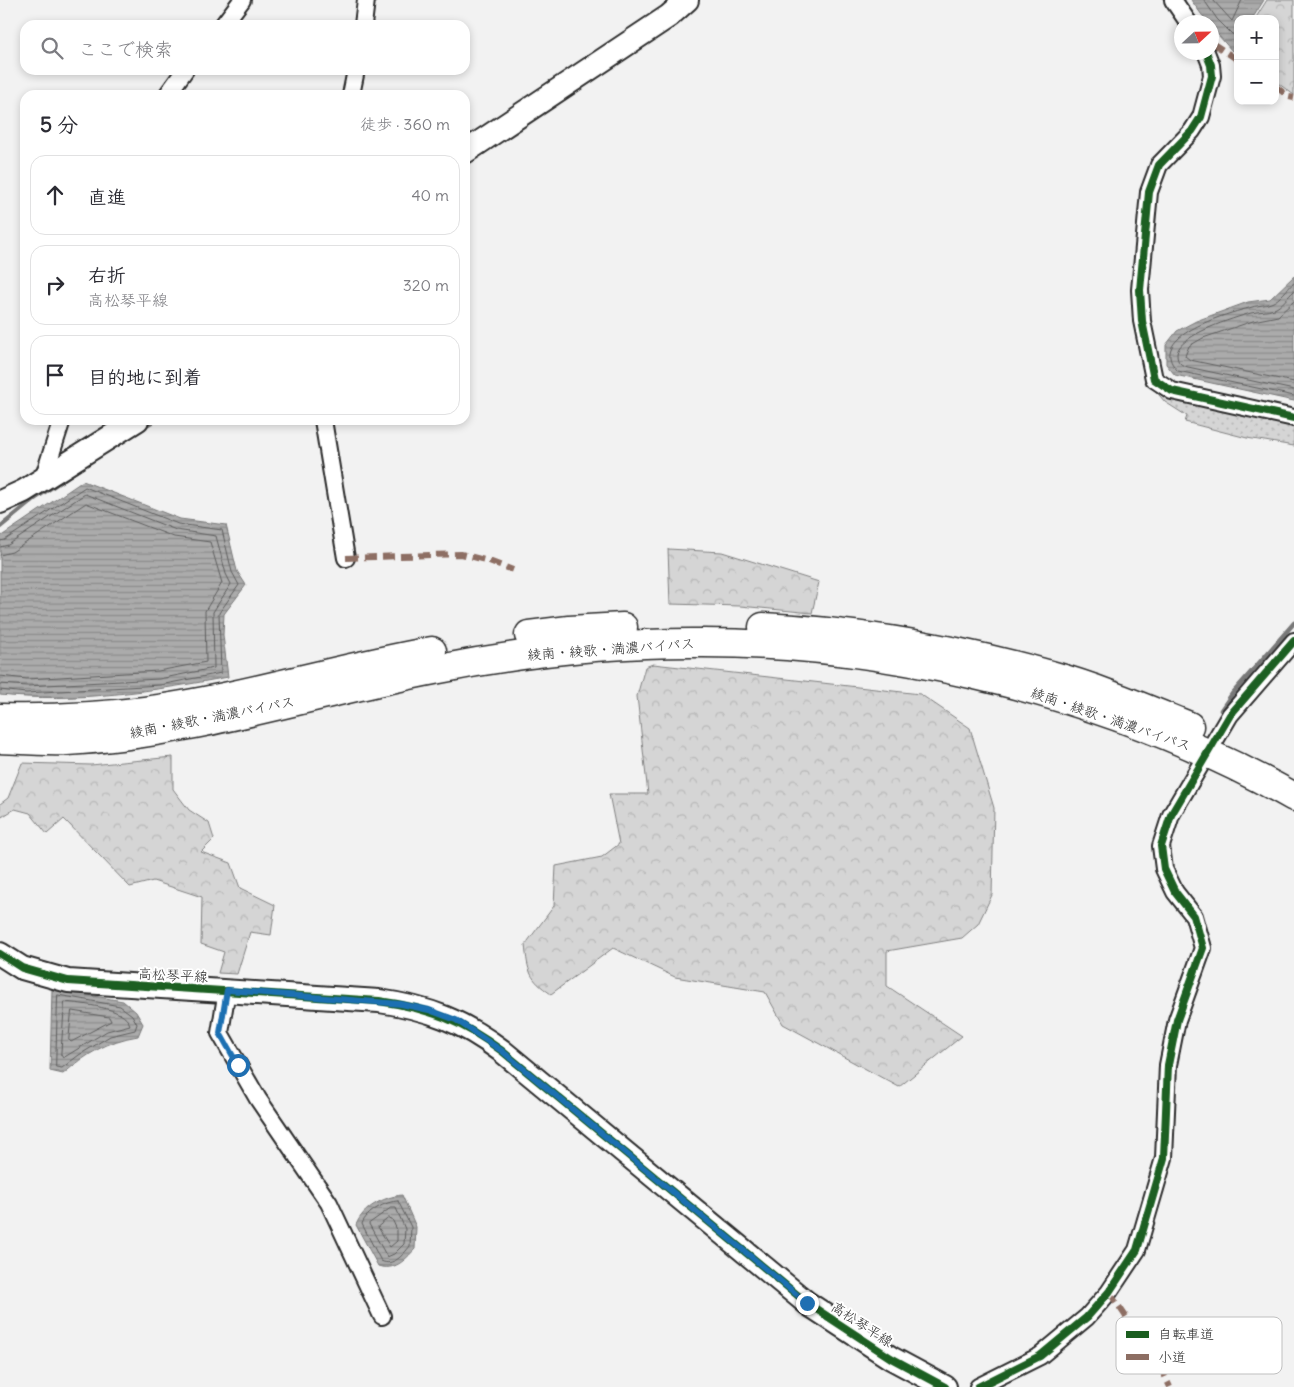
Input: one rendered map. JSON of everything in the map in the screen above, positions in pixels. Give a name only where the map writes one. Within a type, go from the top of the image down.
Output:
[{"type":"highway","name":"綾南・綾歌・満濃バイパス","points":[[0,718],[59,717],[144,711],[486,641],[569,630],[698,624],[811,630],[874,638],[972,655],[1055,676],[1113,696],[1212,745],[1250,772],[1294,797]]},
{"type":"highway","name":"綾南・綾歌・満濃バイパス","points":[[0,739],[49,742],[108,737],[202,721],[486,660],[568,649],[694,642],[807,649],[870,656],[968,675],[1073,703],[1212,745],[1294,776]]},
{"type":"main road","points":[[470,149],[669,16],[686,0]]},
{"type":"main road","points":[[0,502],[43,479],[129,425]]},
{"type":"main road","name":"高松琴平線","points":[[0,954],[22,968],[68,982],[379,1000],[429,1010],[456,1020],[502,1051],[807,1303],[891,1358],[945,1387]]},
{"type":"street","points":[[227,20],[242,0]]},
{"type":"street","points":[[364,20],[366,0]]},
{"type":"street","points":[[1173,0],[1183,15]]},
{"type":"street","points":[[1209,60],[1212,76],[1201,116],[1192,131],[1159,165],[1153,176],[1149,192],[1140,290],[1142,321],[1154,379],[1172,391],[1294,418]]},
{"type":"street","points":[[171,90],[181,75]]},
{"type":"street","points":[[352,90],[355,75]]},
{"type":"street","points":[[43,479],[60,425]]},
{"type":"street","points":[[324,425],[346,558]]},
{"type":"street","points":[[978,1387],[1040,1356],[1081,1323],[1109,1292],[1137,1250],[1164,1158],[1168,1065],[1177,1020],[1203,948],[1194,916],[1175,892],[1164,869],[1161,846],[1171,816],[1230,715],[1294,641]]},
{"type":"street","points":[[227,990],[220,1033],[258,1099],[329,1203],[382,1316]]},
{"type":"green space","points":[[1267,0],[1294,0],[1294,95],[1279,84],[1279,15],[1258,15]]},
{"type":"green space","points":[[1154,389],[1180,402],[1294,425],[1294,446],[1247,438],[1185,422],[1187,416],[1165,402]]},
{"type":"green space","points":[[668,549],[722,552],[819,582],[812,613],[740,606],[670,604]]},
{"type":"green space","points":[[653,664],[920,694],[970,728],[994,808],[992,895],[978,924],[962,938],[887,951],[887,986],[962,1036],[899,1087],[783,1024],[765,992],[675,977],[613,948],[551,994],[538,984],[531,974],[525,945],[554,906],[556,866],[602,857],[619,844],[609,794],[648,794],[637,696],[645,667]]},
{"type":"green space","points":[[173,757],[173,789],[189,810],[209,823],[214,839],[201,852],[231,863],[240,888],[275,905],[271,935],[250,932],[237,974],[218,973],[224,952],[201,944],[202,897],[153,881],[130,887],[64,819],[47,834],[30,813],[15,809],[0,818],[0,804],[8,798],[22,763],[91,765]]},
{"type":"water","points":[[1191,0],[1264,0],[1255,15],[1234,15],[1234,48],[1232,51],[1219,36],[1219,15],[1202,15]]},
{"type":"water","points":[[1294,276],[1294,401],[1175,375],[1166,364],[1166,345],[1177,331],[1196,321],[1248,302],[1270,299]]},
{"type":"water","points":[[83,481],[180,519],[226,525],[237,571],[246,585],[224,614],[223,635],[228,677],[172,687],[85,697],[57,698],[0,695],[0,537]]},
{"type":"water","points":[[52,989],[123,1001],[136,1012],[143,1024],[138,1036],[117,1041],[98,1049],[80,1060],[63,1074],[50,1071]]},
{"type":"water","points":[[402,1195],[416,1227],[415,1249],[399,1264],[389,1267],[378,1266],[356,1225],[364,1213],[375,1204],[388,1198]]},
{"type":"waterway","points":[[0,527],[33,500],[82,467]]},
{"type":"waterway","points":[[1221,710],[1232,694],[1294,623]]},
{"type":"marked path","points":[[1219,48],[1234,57]]},
{"type":"marked path","points":[[1279,89],[1289,97],[1294,98]]},
{"type":"marked path","points":[[346,558],[461,554],[489,561],[513,570]]},
{"type":"marked path","points":[[1109,1292],[1126,1317]]},
{"type":"marked path","points":[[1164,1374],[1170,1387]]},
{"type":"cycle path","points":[[1209,60],[1212,76],[1201,117],[1192,131],[1159,165],[1149,192],[1140,290],[1142,321],[1154,379],[1172,391],[1294,418]]},
{"type":"cycle path","points":[[978,1387],[1040,1356],[1087,1317],[1109,1292],[1137,1250],[1164,1158],[1168,1065],[1177,1020],[1203,948],[1194,916],[1175,892],[1164,869],[1161,846],[1171,815],[1230,715],[1294,641]]},
{"type":"cycle path","points":[[0,954],[22,968],[68,981],[379,1001],[414,1008],[444,1017],[473,1032],[502,1051],[807,1303],[891,1358],[945,1387]]},
{"type":"route","points":[[238,1065],[220,1033],[227,990],[379,1000],[429,1010],[456,1020],[478,1033],[502,1051],[807,1303]]}]
